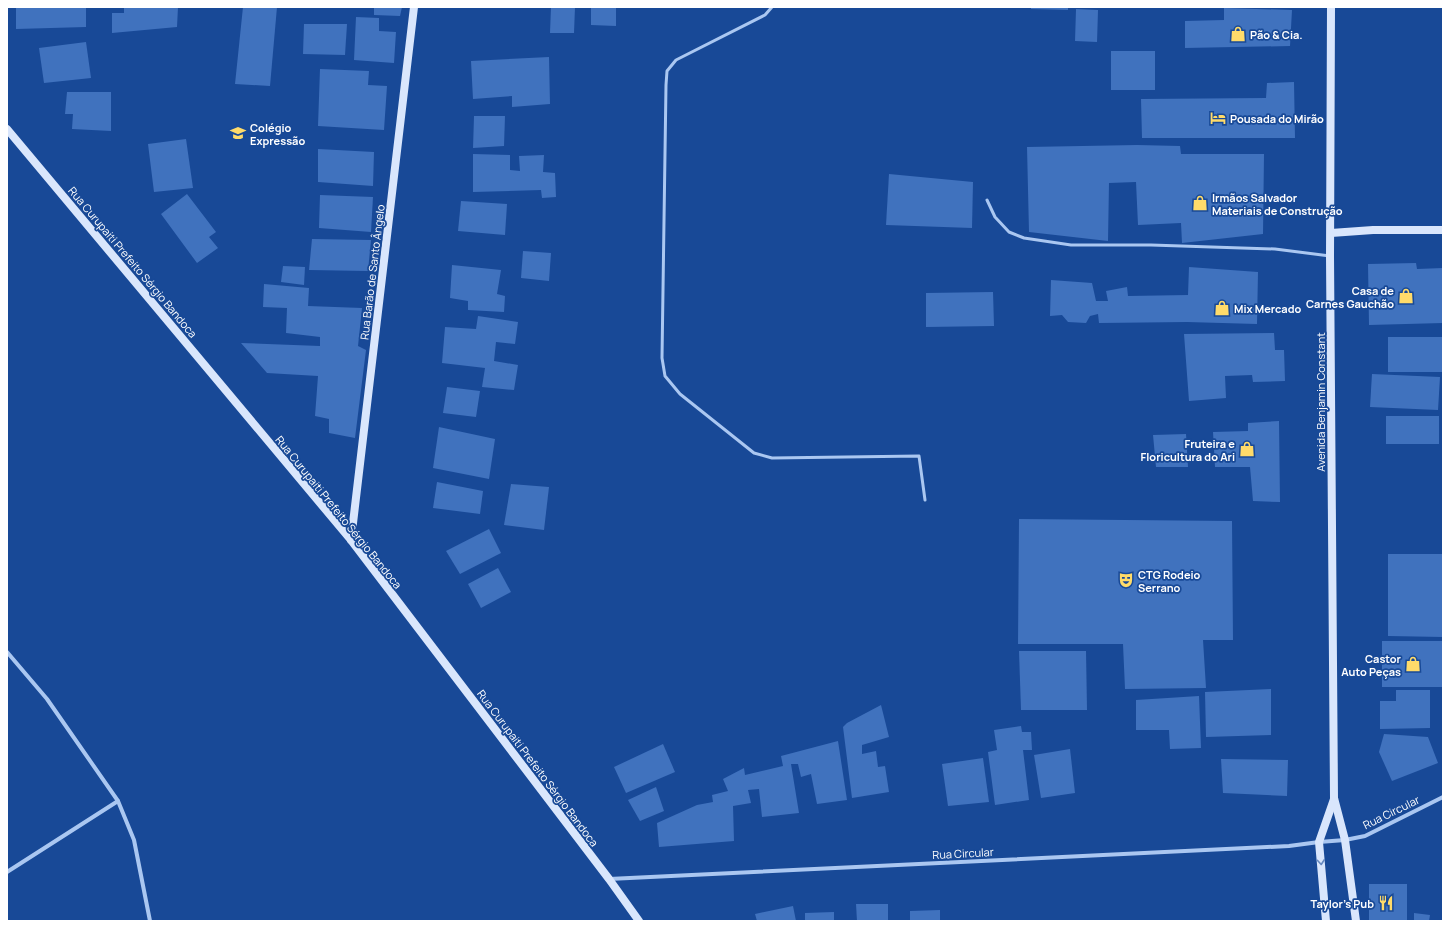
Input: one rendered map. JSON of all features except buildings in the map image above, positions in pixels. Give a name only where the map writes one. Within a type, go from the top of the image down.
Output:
[{"type":"street","name":"Rua Barão de Santo Ângelo","points":[[351,540],[414,7]]},
{"type":"street","name":"Avenida Benjamin Constant","points":[[1331,7],[1330,256],[1334,798],[1345,840],[1356,921]]},
{"type":"street","name":"Rua Curupaiti Prefeito Sérgio Bandoca","points":[[7,129],[351,540],[609,879],[639,921]]},
{"type":"street","points":[[1331,233],[1373,230],[1443,230]]},
{"type":"street","points":[[7,652],[47,699],[118,801],[134,840],[150,921]]},
{"type":"street","name":"Rua Circular","points":[[609,879],[1289,846],[1345,840],[1365,836],[1443,797]]},
{"type":"street","name":"Avenida Benjamin Constant","points":[[1326,921],[1319,842],[1334,798]]},
{"type":"street","points":[[7,872],[118,801]]},
{"type":"lane","points":[[772,7],[765,15],[676,60],[667,71],[662,358],[665,376],[680,394],[754,453],[772,458],[919,456],[925,500]]},
{"type":"lane","points":[[987,200],[995,217],[1008,232],[1024,238],[1071,245],[1151,245],[1275,249],[1330,256]]},
{"type":"place","name":"Pão & Cia.","points":[[1238,34]]},
{"type":"place","name":"Pousada do Mirão","points":[[1218,118]]},
{"type":"place","name":"Colégio Expressão","points":[[238,133]]},
{"type":"place","name":"Irmãos Salvador Materiais de Construção","points":[[1200,203]]},
{"type":"place","name":"Casa de Carnes Gauchão","points":[[1406,296]]},
{"type":"place","name":"Mix Mercado","points":[[1222,308]]},
{"type":"place","name":"Fruteira e Floricultura do Ari","points":[[1247,449]]},
{"type":"place","name":"CTG Rodeio Serrano","points":[[1126,580]]},
{"type":"place","name":"Castor Auto Peças","points":[[1413,664]]},
{"type":"place","name":"Taylor's Pub","points":[[1386,903]]}]
